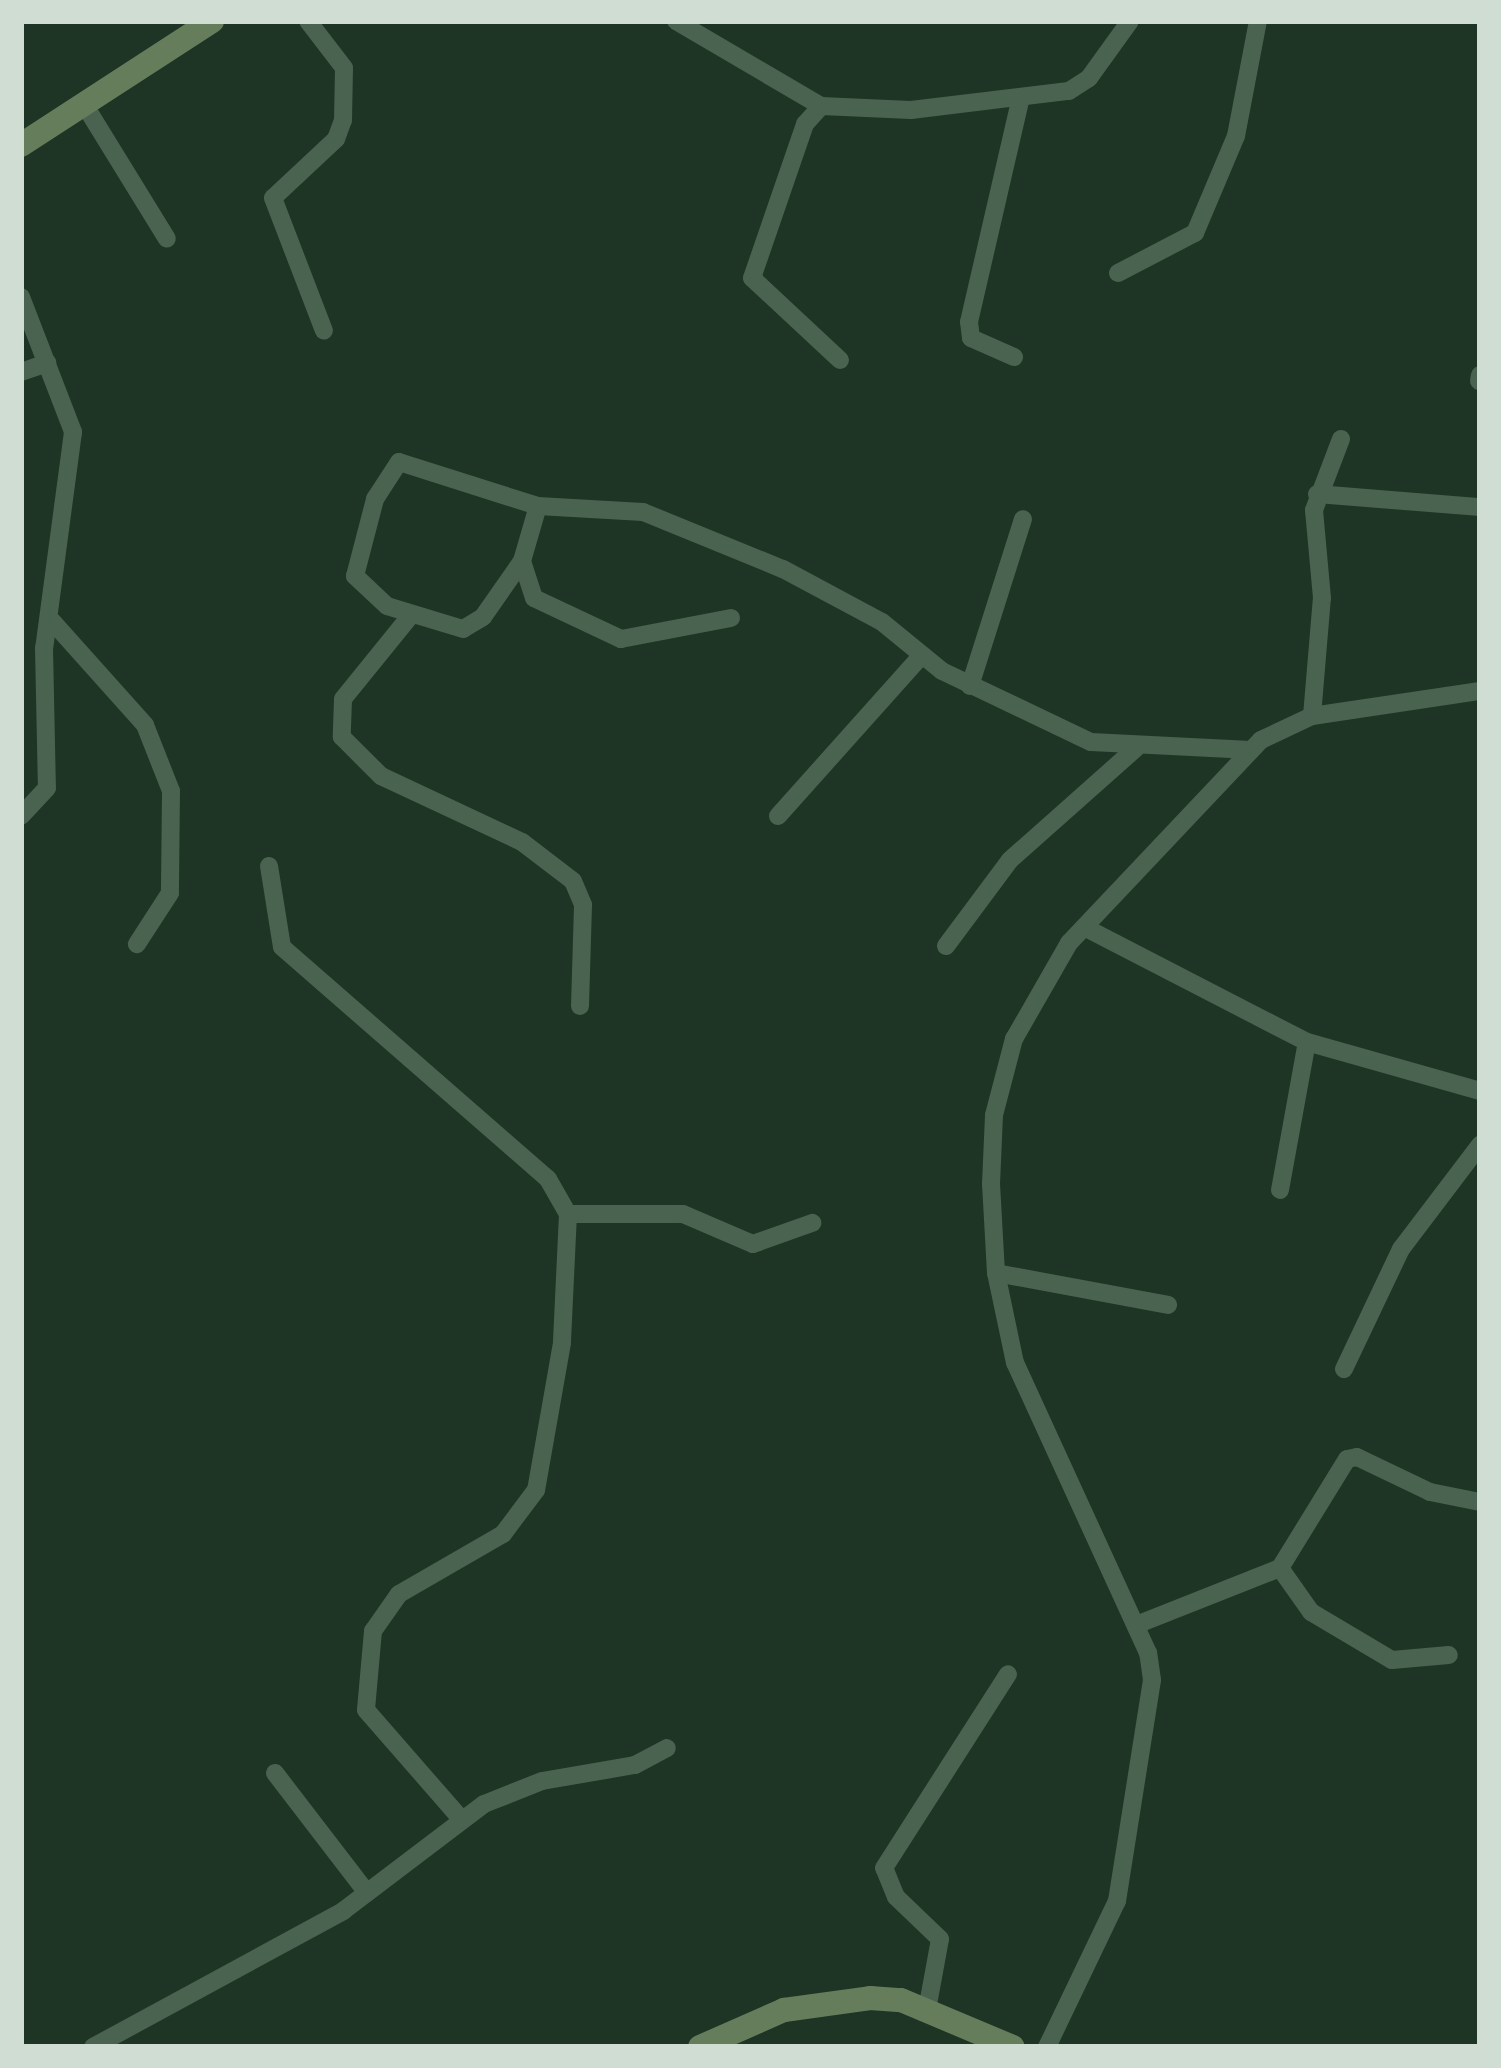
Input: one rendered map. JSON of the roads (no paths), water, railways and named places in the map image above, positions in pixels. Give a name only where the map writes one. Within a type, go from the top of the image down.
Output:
[{"type":"main road","points":[[21,146],[212,21]]},
{"type":"main road","points":[[700,2047],[784,2010],[870,1998],[927,2010],[1013,2047]]},
{"type":"street","points":[[308,21],[344,68],[344,120],[336,139],[273,198],[324,331]]},
{"type":"street","points":[[676,21],[821,106],[910,110],[1069,91],[1089,78],[1130,21]]},
{"type":"street","points":[[1118,273],[1195,232],[1236,136],[1258,21]]},
{"type":"street","points":[[1014,357],[971,338],[969,322],[1021,97]]},
{"type":"street","points":[[85,104],[167,238]]},
{"type":"street","points":[[821,106],[805,124],[752,278],[840,360]]},
{"type":"street","points":[[21,298],[73,432],[52,621],[44,648],[47,788],[21,816]]},
{"type":"street","points":[[21,372],[47,363]]},
{"type":"street","points":[[1312,716],[1322,598],[1317,494],[1341,439]]},
{"type":"street","points":[[538,506],[522,561],[475,624],[446,627],[411,615],[372,598],[355,576],[392,467],[413,462],[538,506],[643,512],[783,569],[882,622],[922,656],[970,686],[1091,742],[1136,748],[1251,750]]},
{"type":"street","points":[[1317,494],[1480,508]]},
{"type":"street","points":[[970,686],[1023,519]]},
{"type":"street","points":[[522,561],[534,598],[621,639],[731,618]]},
{"type":"street","points":[[411,615],[352,683],[343,699],[342,737],[381,776],[522,842],[573,881],[583,905],[580,1006]]},
{"type":"street","points":[[52,621],[145,725],[171,791],[170,893],[137,944]]},
{"type":"street","points":[[778,817],[922,656]]},
{"type":"street","points":[[1047,2047],[1117,1901],[1129,1856],[1151,1718],[1148,1653],[1072,1503],[1015,1363],[996,1273],[994,1115],[1034,996],[1084,927],[1251,750],[1312,716],[1480,691]]},
{"type":"street","points":[[946,946],[1010,860],[1136,748]]},
{"type":"street","points":[[269,866],[276,933],[295,962],[548,1179],[568,1214],[562,1343],[536,1490],[503,1534],[418,1578],[374,1631],[366,1710],[461,1819]]},
{"type":"street","points":[[1084,927],[1307,1042],[1480,1091]]},
{"type":"street","points":[[1280,1190],[1307,1042]]},
{"type":"street","points":[[1344,1369],[1401,1249],[1480,1145]]},
{"type":"street","points":[[568,1214],[682,1214],[753,1244],[812,1223]]},
{"type":"street","points":[[996,1273],[1168,1305]]},
{"type":"street","points":[[1136,1625],[1280,1568],[1347,1459],[1480,1502]]},
{"type":"street","points":[[1280,1568],[1311,1612],[1392,1660],[1449,1655]]},
{"type":"street","points":[[927,2010],[940,1939],[896,1898],[884,1868],[1008,1674]]},
{"type":"street","points":[[93,2047],[367,1893],[461,1819],[542,1781],[635,1765],[667,1748]]},
{"type":"street","points":[[275,1773],[367,1893]]}]
